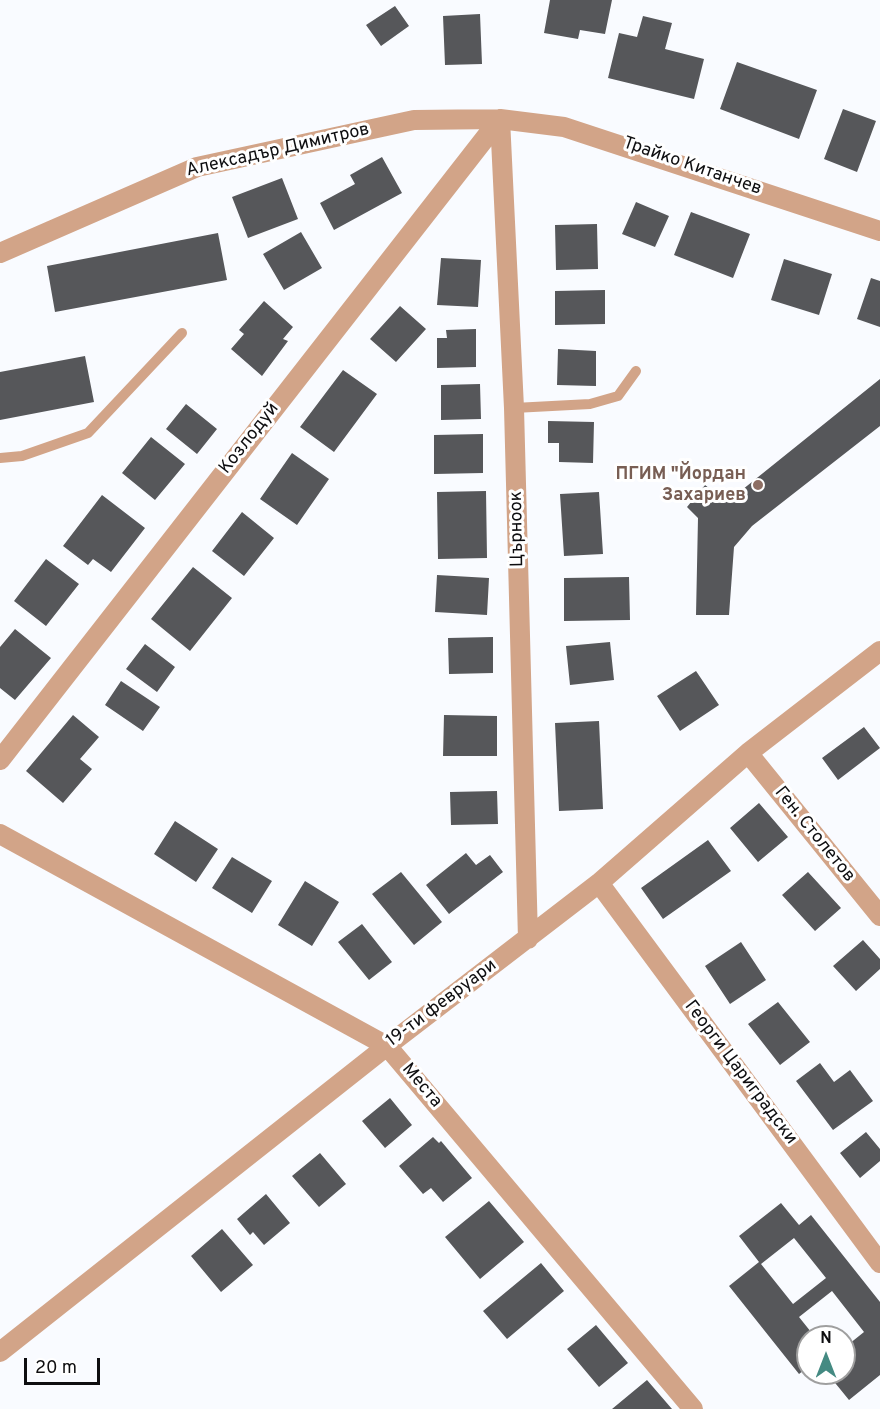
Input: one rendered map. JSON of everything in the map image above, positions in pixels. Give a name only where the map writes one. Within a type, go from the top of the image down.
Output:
[{"type":"street","name":"Трайко Китанчев","points":[[500,119],[575,130],[880,231]]},
{"type":"street","name":"Алексадър Димитров","points":[[0,253],[197,166],[414,120],[500,119]]},
{"type":"street","name":"Църноок","points":[[500,119],[514,408],[528,939]]},
{"type":"street","name":"Козлодуй","points":[[0,760],[500,119]]},
{"type":"street","name":"19-ти февруари","points":[[0,1352],[387,1046],[599,883],[748,753],[880,651]]},
{"type":"street","name":"Ген. Столетов","points":[[748,753],[880,916]]},
{"type":"street","name":"Места","points":[[0,834],[387,1046],[693,1409]]},
{"type":"street","name":"Георги Цариградски","points":[[599,883],[880,1263]]},
{"type":"lane","points":[[0,458],[22,456],[88,433],[182,333]]},
{"type":"lane","points":[[514,408],[590,404],[618,396],[636,371]]},
{"type":"building","points":[[550,0],[612,0],[605,34],[580,30],[578,39],[544,33]]},
{"type":"building","points":[[395,6],[409,26],[381,46],[366,25]]},
{"type":"building","points":[[480,14],[482,64],[445,65],[443,16]]},
{"type":"building","points":[[643,16],[672,23],[665,49],[704,59],[694,99],[608,78],[619,33],[637,37]]},
{"type":"building","points":[[737,62],[817,90],[799,139],[720,109]]},
{"type":"building","points":[[843,109],[876,121],[857,172],[824,159]]},
{"type":"building","points":[[382,157],[402,193],[334,230],[320,203],[355,184],[350,175]]},
{"type":"building","points":[[282,178],[298,219],[248,238],[232,197]]},
{"type":"building","points":[[636,202],[669,216],[655,247],[622,234]]},
{"type":"building","points":[[691,212],[750,234],[733,278],[674,255]]},
{"type":"building","points":[[597,224],[598,269],[556,270],[555,225]]},
{"type":"building","points":[[301,232],[322,268],[284,290],[263,254]]},
{"type":"building","points":[[218,233],[227,280],[55,312],[47,266]]},
{"type":"building","points":[[441,258],[481,260],[478,307],[437,305]]},
{"type":"building","points":[[784,259],[832,274],[819,315],[771,300]]},
{"type":"building","points":[[871,278],[880,281],[880,327],[857,319]]},
{"type":"building","points":[[605,290],[605,324],[555,325],[555,291]]},
{"type":"building","points":[[264,301],[293,327],[283,339],[288,341],[262,376],[231,349],[244,334],[239,330]]},
{"type":"building","points":[[400,306],[426,329],[396,362],[370,339]]},
{"type":"building","points":[[476,329],[476,367],[437,368],[437,338],[447,338],[446,330]]},
{"type":"building","points":[[558,349],[596,351],[596,386],[557,385]]},
{"type":"building","points":[[85,356],[94,402],[0,420],[0,372]]},
{"type":"building","points":[[343,370],[377,394],[334,452],[300,427]]},
{"type":"building","points":[[880,379],[880,426],[752,526],[734,547],[729,615],[696,615],[698,518],[687,507],[705,485],[727,502]]},
{"type":"building","points":[[480,384],[481,419],[441,420],[441,385]]},
{"type":"building","points":[[186,404],[217,429],[197,454],[166,429]]},
{"type":"building","points":[[548,421],[594,422],[593,463],[559,462],[559,443],[548,443]]},
{"type":"building","points":[[483,434],[483,473],[434,474],[434,435]]},
{"type":"building","points":[[151,437],[185,464],[155,500],[122,473]]},
{"type":"building","points":[[292,453],[329,479],[297,525],[260,499]]},
{"type":"building","points":[[486,491],[487,558],[438,559],[437,492]]},
{"type":"building","points":[[599,492],[603,554],[564,556],[560,494]]},
{"type":"building","points":[[102,495],[145,528],[111,572],[93,559],[88,565],[63,546]]},
{"type":"building","points":[[242,512],[274,538],[244,576],[212,551]]},
{"type":"building","points":[[46,559],[79,584],[46,626],[14,601]]},
{"type":"building","points":[[193,567],[232,598],[190,651],[151,619]]},
{"type":"building","points":[[437,575],[489,578],[487,615],[435,612]]},
{"type":"building","points":[[629,577],[630,620],[564,621],[564,578]]},
{"type":"building","points":[[15,629],[51,658],[15,700],[0,688],[0,647]]},
{"type":"building","points":[[493,637],[493,673],[449,674],[448,638]]},
{"type":"building","points":[[610,642],[614,680],[570,685],[566,646]]},
{"type":"building","points":[[145,644],[175,667],[157,692],[126,669]]},
{"type":"building","points":[[696,671],[719,705],[680,731],[657,696]]},
{"type":"building","points":[[121,681],[160,707],[143,731],[105,705]]},
{"type":"building","points":[[73,715],[99,737],[80,759],[92,769],[63,803],[26,771]]},
{"type":"building","points":[[444,715],[497,716],[497,756],[443,756]]},
{"type":"building","points":[[599,721],[603,809],[559,811],[555,723]]},
{"type":"building","points":[[864,727],[880,748],[838,780],[822,758]]},
{"type":"building","points":[[497,791],[498,824],[451,825],[450,792]]},
{"type":"building","points":[[759,803],[788,837],[758,862],[730,828]]},
{"type":"building","points":[[175,821],[218,849],[196,882],[154,854]]},
{"type":"building","points":[[708,840],[731,871],[663,919],[641,888]]},
{"type":"building","points":[[466,853],[476,865],[490,855],[503,872],[449,914],[426,885]]},
{"type":"building","points":[[232,857],[272,881],[252,913],[212,888]]},
{"type":"building","points":[[401,872],[442,922],[414,945],[372,894]]},
{"type":"building","points":[[808,872],[841,908],[815,931],[782,895]]},
{"type":"building","points":[[305,881],[339,902],[312,946],[278,925]]},
{"type":"building","points":[[362,924],[392,962],[369,980],[338,942]]},
{"type":"building","points":[[863,940],[880,959],[880,969],[856,991],[833,966]]},
{"type":"building","points":[[741,942],[766,980],[730,1004],[705,966]]},
{"type":"building","points":[[778,1002],[810,1042],[780,1065],[748,1024]]},
{"type":"building","points":[[820,1063],[834,1082],[850,1070],[873,1101],[833,1130],[796,1081]]},
{"type":"building","points":[[390,1098],[412,1125],[385,1148],[362,1121]]},
{"type":"building","points":[[866,1132],[880,1149],[880,1161],[860,1178],[840,1153]]},
{"type":"building","points":[[433,1137],[439,1143],[441,1141],[472,1178],[443,1202],[431,1188],[423,1194],[399,1166]]},
{"type":"building","points":[[320,1153],[346,1184],[319,1207],[292,1176]]},
{"type":"building","points":[[266,1194],[290,1223],[264,1245],[253,1232],[250,1235],[237,1219]]},
{"type":"building","points":[[489,1201],[524,1242],[480,1279],[445,1237]]},
{"type":"building","points":[[781,1203],[799,1225],[811,1215],[880,1302],[880,1375],[849,1400],[837,1385],[856,1385],[856,1338],[864,1332],[832,1291],[799,1317],[805,1325],[796,1325],[796,1370],[729,1286],[759,1262],[739,1236]],"holes":[[[794,1238],[826,1278],[793,1304],[761,1264]]]},
{"type":"building","points":[[222,1229],[253,1265],[221,1292],[191,1256]]},
{"type":"building","points":[[541,1263],[564,1291],[507,1339],[483,1311]]},
{"type":"building","points":[[596,1325],[628,1363],[599,1387],[567,1349]]},
{"type":"building","points":[[647,1380],[672,1409],[612,1409]]},
{"type":"place","name":"ПГИМ \"Йордан Захариев","points":[[758,485]]}]
